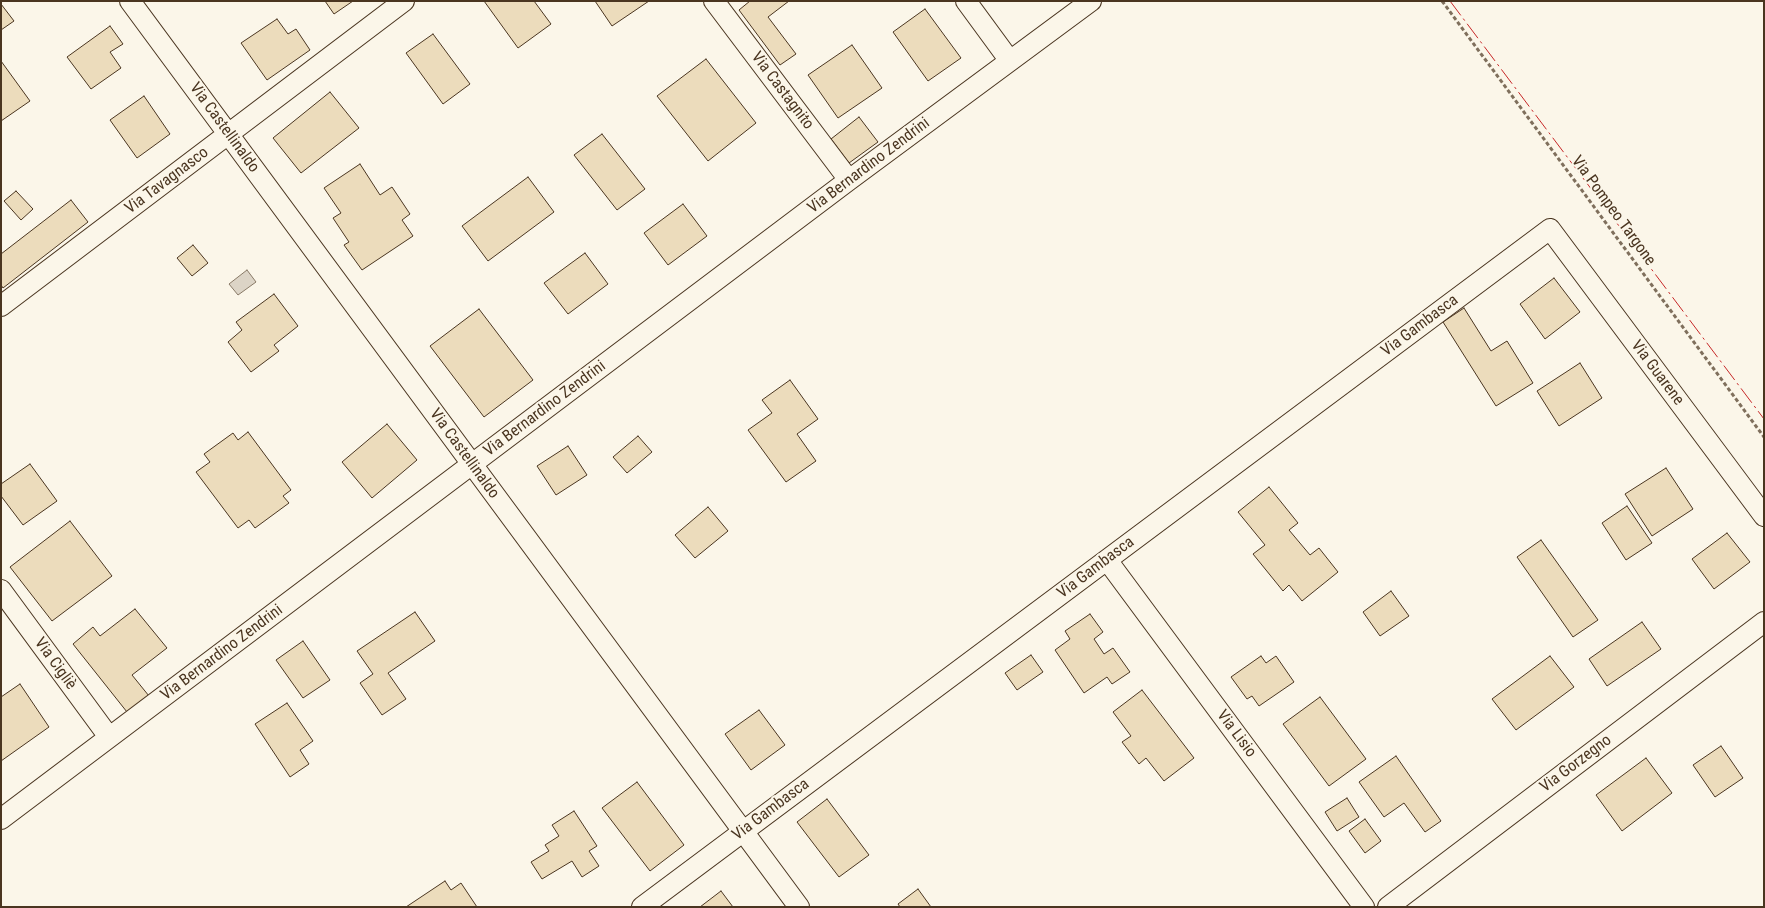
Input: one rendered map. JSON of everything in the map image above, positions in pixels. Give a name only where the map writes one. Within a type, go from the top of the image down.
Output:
[{"type":"street","name":"Via Castellinaldo","points":[[130,1],[800,907]]},
{"type":"street","name":"Via Tavagnasco","points":[[1,306],[404,1]]},
{"type":"street","name":"Via Castagnito","points":[[714,1],[849,180]]},
{"type":"street","points":[[966,1],[1010,61]]},
{"type":"street","name":"Via Bernardino Zendrini","points":[[1,819],[849,180],[1090,1]]},
{"type":"street","name":"Via Guarene","points":[[1550,229],[1764,516]]},
{"type":"street","name":"Via Gambasca","points":[[642,907],[1550,229]]},
{"type":"street","name":"Via Lisio","points":[[1107,560],[1364,907]]},
{"type":"street","name":"Via Cigliè","points":[[1,590],[110,737]]},
{"type":"street","name":"Via Gorzegno","points":[[1388,907],[1764,622]]},
{"type":"path","name":"Via Pompeo Targone","points":[[1442,1],[1764,436]]},
{"type":"shaded area","points":[[247,270],[256,282],[238,295],[229,284]]},
{"type":"building","points":[[325,1],[353,1],[334,14]]},
{"type":"building","points":[[484,1],[534,1],[551,24],[518,48]]},
{"type":"building","points":[[595,1],[649,1],[612,26]]},
{"type":"building","points":[[750,1],[789,1],[768,17],[796,54],[780,65],[739,10]]},
{"type":"building","points":[[1,4],[14,21],[1,30]]},
{"type":"building","points":[[925,9],[961,58],[928,81],[893,32]]},
{"type":"building","points":[[277,19],[288,34],[296,29],[310,50],[267,80],[241,43]]},
{"type":"building","points":[[110,26],[123,44],[110,52],[121,68],[91,89],[67,57]]},
{"type":"building","points":[[433,34],[470,84],[443,104],[406,53]]},
{"type":"building","points":[[852,45],[882,88],[838,118],[808,75]]},
{"type":"building","points":[[706,59],[756,123],[708,161],[657,96]]},
{"type":"building","points":[[1,61],[30,101],[1,121]]},
{"type":"building","points":[[330,92],[359,128],[301,173],[273,138]]},
{"type":"building","points":[[144,96],[170,134],[137,158],[110,120]]},
{"type":"building","points":[[859,117],[878,142],[849,163],[831,139]]},
{"type":"building","points":[[602,134],[645,189],[617,210],[574,155]]},
{"type":"building","points":[[360,164],[380,195],[392,187],[410,214],[402,220],[413,236],[362,270],[344,245],[349,242],[333,218],[341,213],[324,188]]},
{"type":"building","points":[[528,177],[554,212],[488,261],[462,226]]},
{"type":"building","points":[[16,191],[33,209],[21,220],[4,201]]},
{"type":"building","points":[[71,200],[88,222],[3,288],[1,285],[1,254]]},
{"type":"building","points":[[683,204],[707,236],[668,265],[644,233]]},
{"type":"building","points":[[193,245],[208,263],[192,276],[177,258]]},
{"type":"building","points":[[585,253],[608,284],[568,314],[544,283]]},
{"type":"building","points":[[1554,278],[1580,312],[1545,339],[1520,304]]},
{"type":"building","points":[[274,294],[298,326],[274,345],[279,351],[251,372],[228,342],[242,330],[236,322]]},
{"type":"building","points":[[1464,308],[1491,351],[1507,341],[1533,383],[1496,406],[1443,322]]},
{"type":"building","points":[[479,309],[533,380],[484,417],[430,346]]},
{"type":"building","points":[[1580,363],[1602,398],[1559,426],[1537,391]]},
{"type":"building","points":[[790,380],[818,419],[797,434],[816,461],[786,482],[748,430],[772,413],[762,400]]},
{"type":"building","points":[[387,424],[417,460],[372,498],[342,462]]},
{"type":"building","points":[[248,432],[291,490],[283,496],[289,503],[255,528],[249,520],[238,528],[196,472],[210,462],[204,454],[233,433],[238,440]]},
{"type":"building","points":[[638,436],[652,452],[627,473],[613,457]]},
{"type":"building","points":[[568,446],[587,475],[556,495],[537,466]]},
{"type":"building","points":[[30,464],[57,501],[23,525],[1,496],[1,484]]},
{"type":"building","points":[[1666,468],[1693,509],[1652,536],[1625,494]]},
{"type":"building","points":[[1269,487],[1298,523],[1289,530],[1310,555],[1319,548],[1338,572],[1302,601],[1289,585],[1283,591],[1253,554],[1265,545],[1238,512]]},
{"type":"building","points":[[1627,506],[1652,543],[1626,560],[1602,523]]},
{"type":"building","points":[[708,507],[728,531],[695,558],[675,535]]},
{"type":"building","points":[[70,521],[112,576],[52,621],[10,567]]},
{"type":"building","points":[[1727,533],[1750,562],[1714,589],[1692,559]]},
{"type":"building","points":[[1541,540],[1598,620],[1573,637],[1517,557]]},
{"type":"building","points":[[1391,591],[1409,616],[1380,636],[1363,612]]},
{"type":"building","points":[[135,609],[167,648],[132,675],[149,696],[127,712],[73,644],[93,627],[100,636]]},
{"type":"building","points":[[415,612],[435,641],[388,673],[406,699],[382,715],[360,683],[373,674],[357,651]]},
{"type":"building","points":[[1090,614],[1103,632],[1094,639],[1104,654],[1113,648],[1130,672],[1112,684],[1107,677],[1084,693],[1055,650],[1070,639],[1065,631]]},
{"type":"building","points":[[1642,622],[1661,649],[1607,686],[1589,659]]},
{"type":"building","points":[[303,641],[330,680],[303,698],[276,660]]},
{"type":"building","points":[[1031,655],[1043,672],[1017,690],[1005,673]]},
{"type":"building","points":[[1261,656],[1266,663],[1276,656],[1294,682],[1259,706],[1252,696],[1247,699],[1231,677]]},
{"type":"building","points":[[1550,656],[1574,687],[1516,730],[1492,699]]},
{"type":"building","points":[[20,684],[49,727],[1,761],[1,697]]},
{"type":"building","points":[[1142,690],[1194,758],[1164,781],[1146,758],[1139,764],[1122,742],[1131,736],[1113,712]]},
{"type":"building","points":[[1320,697],[1366,759],[1329,786],[1283,724]]},
{"type":"building","points":[[287,703],[313,741],[300,750],[309,764],[290,777],[255,724]]},
{"type":"building","points":[[759,710],[785,745],[751,770],[725,734]]},
{"type":"building","points":[[1721,746],[1743,778],[1715,797],[1693,765]]},
{"type":"building","points":[[1396,756],[1441,821],[1425,832],[1404,803],[1384,817],[1359,782]]},
{"type":"building","points":[[1646,758],[1672,793],[1622,831],[1596,795]]},
{"type":"building","points":[[637,782],[684,845],[650,871],[602,808]]},
{"type":"building","points":[[1347,798],[1359,817],[1337,831],[1325,812]]},
{"type":"building","points":[[827,799],[869,855],[839,877],[797,822]]},
{"type":"building","points":[[574,811],[597,846],[589,851],[599,866],[582,877],[572,861],[542,879],[531,862],[549,851],[545,845],[559,836],[552,825]]},
{"type":"building","points":[[1365,819],[1381,841],[1365,853],[1349,831]]},
{"type":"building","points":[[445,881],[451,890],[461,883],[477,907],[406,907]]},
{"type":"building","points":[[918,889],[931,907],[900,907],[898,904]]},
{"type":"building","points":[[721,891],[733,907],[700,907]]},
{"type":"power","points":[[1450,1],[1764,419]]}]
